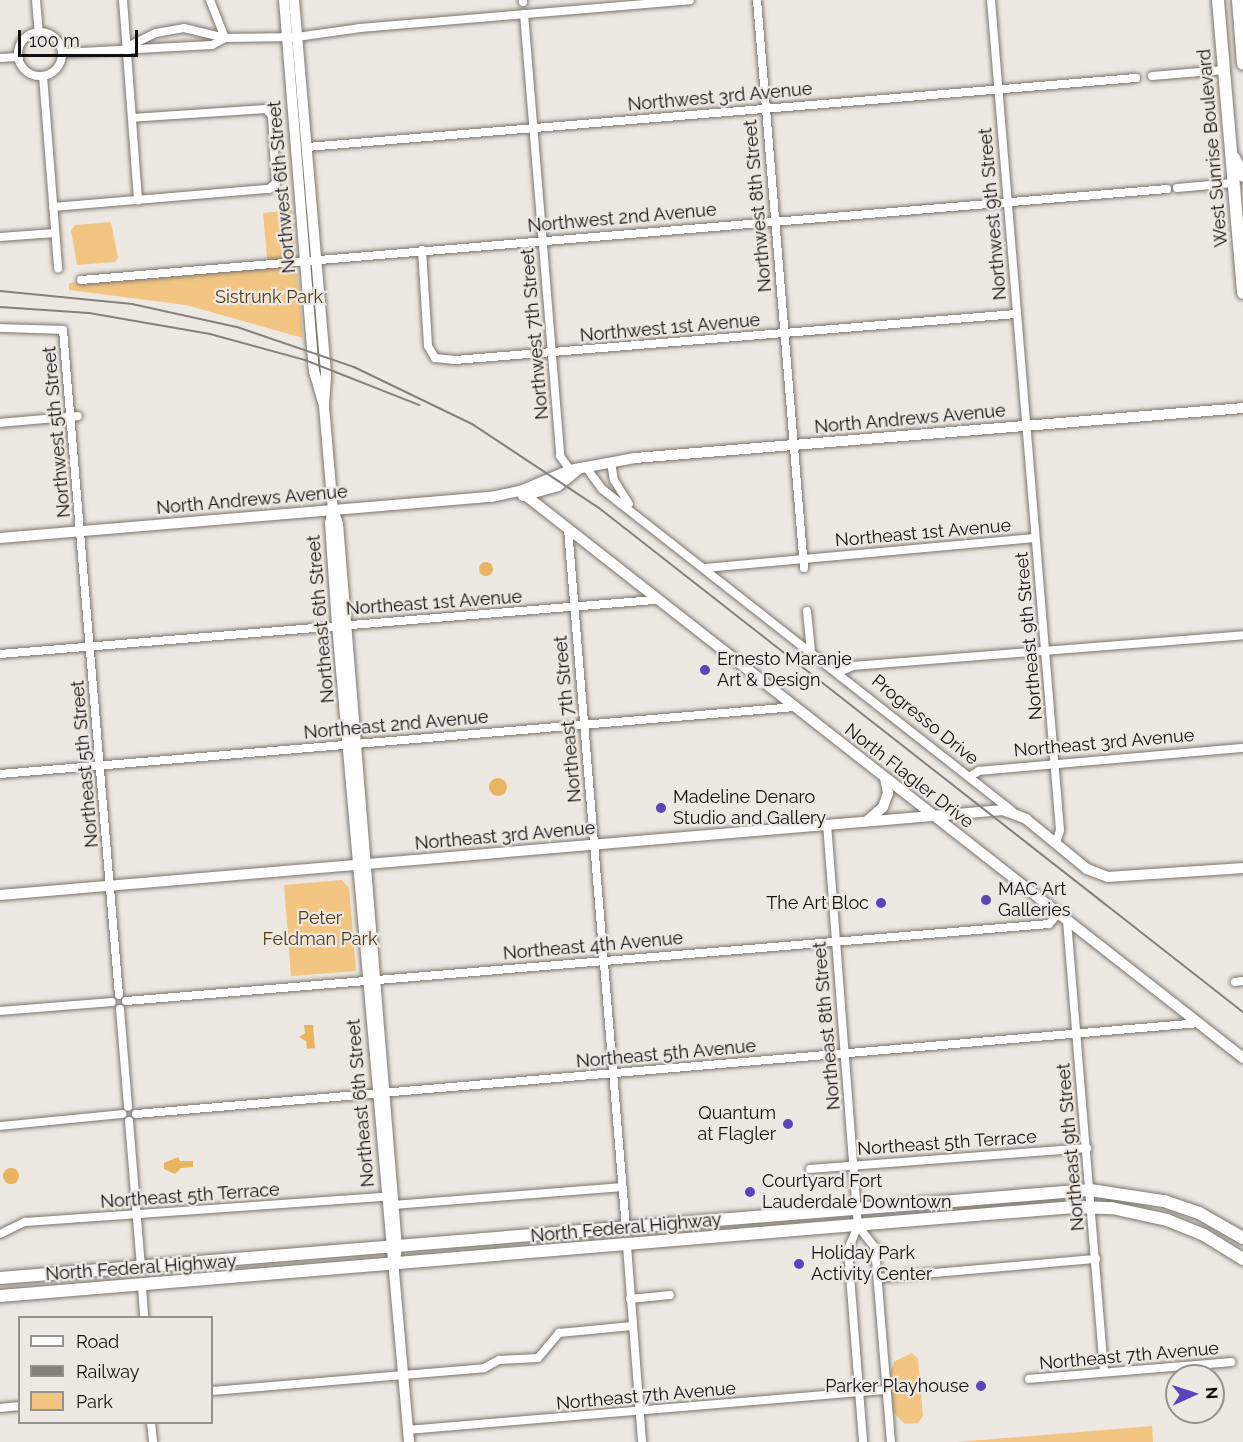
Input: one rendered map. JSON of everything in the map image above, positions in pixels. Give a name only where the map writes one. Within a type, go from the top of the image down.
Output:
[{"type":"main road","name":"West Sunrise Boulevard","points":[[1218,0],[1230,152],[1238,179],[1243,293]]},
{"type":"main road","name":"West Sunrise Boulevard","points":[[1238,0],[1243,64]]},
{"type":"main road","name":"North Federal Highway","points":[[0,1278],[393,1249],[1090,1190],[1164,1201],[1199,1213],[1243,1238]]},
{"type":"main road","name":"North Federal Highway","points":[[0,1296],[394,1267],[1091,1207],[1167,1220],[1204,1235],[1243,1259]]},
{"type":"main road","points":[[627,1246],[656,1226]]},
{"type":"main road","points":[[604,1248],[626,1229]]},
{"type":"main road","points":[[142,1286],[167,1265]]},
{"type":"main road","points":[[119,1287],[141,1267]]},
{"type":"street","points":[[36,0],[39,32]]},
{"type":"street","points":[[53,207],[138,200],[123,0]]},
{"type":"street","points":[[210,0],[225,38]]},
{"type":"street","name":"Northwest 6th Street","points":[[284,0],[292,37],[307,147],[310,259]]},
{"type":"street","name":"Northwest 6th Street","points":[[294,0],[296,25],[292,37],[310,259],[326,382],[324,406],[333,510]]},
{"type":"street","points":[[127,47],[156,33],[184,28],[225,38],[292,37],[321,32],[690,0]]},
{"type":"street","name":"Northwest 8th Street","points":[[757,0],[794,446]]},
{"type":"street","name":"Northwest 9th Street","points":[[991,0],[1027,426]]},
{"type":"street","name":"Northwest 7th Street","points":[[524,14],[560,456],[578,468]]},
{"type":"street","points":[[296,25],[321,32]]},
{"type":"street","points":[[39,32],[52,35],[63,53],[55,70],[42,76],[24,69],[19,57],[23,40],[39,32]]},
{"type":"street","points":[[63,53],[127,47],[212,45],[225,38]]},
{"type":"street","points":[[0,58],[19,57]]},
{"type":"street","points":[[1152,76],[1224,70]]},
{"type":"street","points":[[42,76],[58,268]]},
{"type":"street","name":"Northwest 3rd Avenue","points":[[307,147],[1136,78]]},
{"type":"street","name":"Northwest 6th Street","points":[[132,118],[266,109],[272,116],[277,174],[276,183],[269,189],[138,200]]},
{"type":"street","points":[[1177,188],[1238,179]]},
{"type":"street","name":"Northwest 2nd Avenue","points":[[81,280],[310,259],[1167,189]]},
{"type":"street","points":[[0,237],[55,233]]},
{"type":"street","name":"Northwest 1st Avenue","points":[[422,250],[428,346],[435,358],[455,360],[553,353],[1016,314]]},
{"type":"street","name":"Northwest 5th Street","points":[[0,328],[63,330],[74,416],[80,532]]},
{"type":"street","name":"North Andrews Avenue","points":[[522,494],[578,468],[611,462],[1243,408]]},
{"type":"street","points":[[0,423],[74,416]]},
{"type":"street","name":"Northeast 9th Street","points":[[1027,426],[1043,650],[1060,830],[1056,843]]},
{"type":"street","points":[[794,446],[804,568]]},
{"type":"street","name":"Progresso Drive","points":[[611,462],[614,480],[633,510]]},
{"type":"street","name":"North Andrews Avenue","points":[[0,538],[522,494],[538,492],[570,478],[578,468]]},
{"type":"street","name":"Progresso Drive","points":[[578,468],[1087,869],[1116,877],[1243,868]]},
{"type":"street","name":"North Flagler Drive","points":[[538,492],[555,520]]},
{"type":"street","name":"North Flagler Drive","points":[[522,494],[654,600],[795,707],[1243,1058]]},
{"type":"street","name":"Northeast 6th Street","points":[[333,510],[338,522],[342,625],[409,1442]]},
{"type":"street","name":"Northeast 7th Street","points":[[568,530],[626,1229]]},
{"type":"street","name":"Northeast 5th Street","points":[[80,532],[119,995]]},
{"type":"street","name":"Northeast 1st Avenue","points":[[705,568],[1035,538]]},
{"type":"street","name":"Northeast 1st Avenue","points":[[0,654],[654,600]]},
{"type":"street","points":[[807,611],[811,652]]},
{"type":"street","points":[[839,672],[853,666],[1243,635]]},
{"type":"street","name":"Northeast 2nd Avenue","points":[[0,774],[795,707]]},
{"type":"street","name":"Northeast 3rd Avenue","points":[[969,777],[979,771],[1243,748]]},
{"type":"street","points":[[867,821],[883,807],[888,793],[885,777]]},
{"type":"street","name":"Northeast 3rd Avenue","points":[[0,895],[933,815],[1013,812]]},
{"type":"street","name":"Northeast 8th Street","points":[[827,824],[858,1226],[848,1250],[863,1442]]},
{"type":"street","name":"Northeast 9th Street","points":[[1063,917],[1077,1035],[1104,1371]]},
{"type":"street","name":"Northeast 4th Avenue","points":[[126,1001],[1049,924],[1063,917]]},
{"type":"street","points":[[0,1011],[112,1002],[119,995],[126,1001],[120,1009],[129,1107],[136,1114],[129,1121]]},
{"type":"street","points":[[112,1002],[120,1009]]},
{"type":"street","name":"Northeast 5th Avenue","points":[[136,1114],[1199,1023]]},
{"type":"street","points":[[0,1126],[122,1114],[129,1107]]},
{"type":"street","points":[[122,1114],[129,1121],[141,1267]]},
{"type":"street","name":"Northeast 5th Terrace","points":[[810,1169],[1087,1148]]},
{"type":"street","name":"Northeast 5th Terrace","points":[[0,1234],[25,1222],[622,1187]]},
{"type":"street","points":[[858,1226],[876,1248],[891,1442]]},
{"type":"street","points":[[627,1246],[642,1442]]},
{"type":"street","points":[[878,1278],[1096,1259]]},
{"type":"street","points":[[142,1286],[144,1316]]},
{"type":"street","points":[[630,1299],[670,1295]]},
{"type":"street","points":[[213,1391],[484,1368],[499,1360],[538,1358],[559,1333],[632,1326]]},
{"type":"street","name":"Northeast 7th Avenue","points":[[1029,1379],[1231,1362]]},
{"type":"street","name":"Northeast 7th Avenue","points":[[408,1430],[886,1390]]},
{"type":"street","points":[[0,1408],[18,1406]]},
{"type":"street","points":[[152,1424],[153,1442]]},
{"type":"green space","name":"Sistrunk Park","points":[[292,210],[303,338],[186,305],[69,290],[69,283],[268,268],[263,213]]},
{"type":"green space","points":[[111,222],[118,258],[115,262],[77,265],[71,230],[75,225]]},
{"type":"green space","name":"Peter Feldman Park","points":[[342,880],[349,888],[356,971],[291,976],[284,885]]},
{"type":"green space","points":[[912,1353],[918,1359],[923,1416],[918,1423],[905,1424],[893,1412],[890,1372],[895,1361]]},
{"type":"green space","points":[[1152,1426],[1153,1442],[957,1442]]},
{"type":"shaded area","points":[[486,562],[491,564],[493,569],[491,574],[486,576],[481,574],[479,569],[481,564]]},
{"type":"shaded area","points":[[498,778],[504,781],[507,787],[504,793],[498,796],[492,793],[489,787],[492,781]]},
{"type":"shaded area","points":[[304,1025],[313,1025],[315,1048],[307,1049],[306,1041],[299,1037],[305,1033]]},
{"type":"shaded area","points":[[178,1157],[180,1161],[193,1161],[193,1167],[181,1168],[175,1174],[164,1169],[164,1163]]},
{"type":"shaded area","points":[[11,1168],[17,1170],[19,1176],[17,1182],[11,1184],[5,1182],[3,1176],[5,1170]]},
{"type":"railway","points":[[0,291],[132,304],[237,327],[354,367],[472,424],[599,508],[1243,1012]]},
{"type":"railway","points":[[0,307],[89,313],[210,334],[305,360],[419,405]]},
{"type":"place","name":"Ernesto Maranje Art & Design","points":[[705,670]]},
{"type":"place","name":"Madeline Denaro Studio and Gallery","points":[[661,808]]},
{"type":"place","name":"MAC Art Galleries","points":[[986,900]]},
{"type":"place","name":"The Art Bloc","points":[[881,903]]},
{"type":"place","name":"Quantum at Flagler","points":[[788,1124]]},
{"type":"place","name":"Courtyard Fort Lauderdale Downtown","points":[[750,1192]]},
{"type":"place","name":"Holiday Park Activity Center","points":[[799,1264]]},
{"type":"place","name":"Parker Playhouse","points":[[981,1386]]}]
